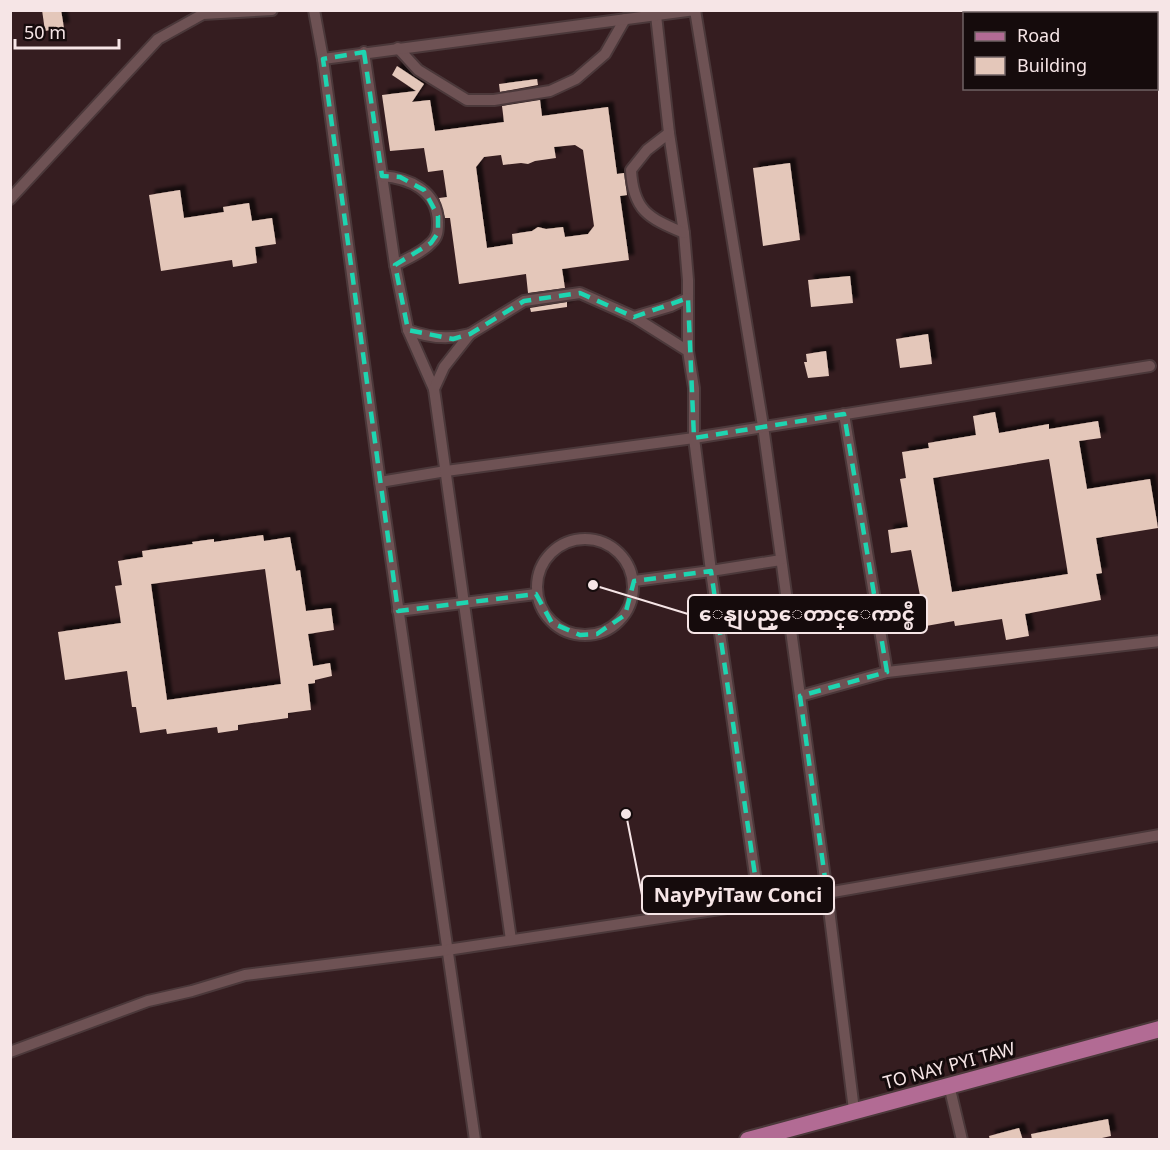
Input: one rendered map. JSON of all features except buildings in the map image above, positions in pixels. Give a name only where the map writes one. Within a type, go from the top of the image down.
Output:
[{"type":"main road","name":"TO NAY PYI TAW","points":[[748,1140],[1160,1029]]},
{"type":"street","points":[[10,199],[158,39],[203,14],[272,10]]},
{"type":"street","points":[[314,10],[323,59],[398,611],[475,1140]]},
{"type":"street","points":[[323,59],[695,10],[763,426],[827,892],[854,1110]]},
{"type":"street","points":[[656,15],[669,133],[684,233],[688,351],[694,388],[694,438],[759,903]]},
{"type":"street","points":[[398,48],[418,70],[466,100],[494,100],[550,91],[576,79],[604,54],[625,19]]},
{"type":"street","points":[[364,52],[395,265],[408,330],[434,389],[510,940]]},
{"type":"street","points":[[669,133],[646,150],[631,170],[632,191],[643,210],[661,224],[684,233]]},
{"type":"street","points":[[382,176],[400,177],[424,190],[432,200],[438,216],[438,232],[431,243],[395,265]]},
{"type":"street","points":[[408,330],[426,337],[453,339],[470,334],[524,301],[580,293],[634,317],[688,351]]},
{"type":"street","points":[[634,317],[671,306],[688,298]]},
{"type":"street","points":[[434,389],[444,367],[470,334]]},
{"type":"street","points":[[380,482],[694,438],[1150,366]]},
{"type":"street","points":[[844,414],[887,672]]},
{"type":"street","points":[[587,538],[604,542],[619,551],[629,564],[634,581],[632,600],[625,615],[613,627],[597,634],[580,635],[567,632],[552,623],[542,610],[536,594],[537,578],[543,562],[554,549],[569,541],[587,538]]},
{"type":"street","points":[[634,581],[711,572],[781,560]]},
{"type":"street","points":[[398,611],[536,594]]},
{"type":"street","points":[[800,696],[887,672],[1160,641]]},
{"type":"street","points":[[10,1052],[148,1001],[245,975],[447,950],[759,903],[1160,835]]},
{"type":"street","points":[[949,1085],[962,1140]]},
{"type":"highlighted area","points":[[364,52],[382,176],[400,177],[424,190],[438,216],[438,233],[431,243],[395,265],[408,330],[453,339],[470,334],[524,301],[580,293],[634,317],[688,298],[694,438],[844,414],[887,672],[800,696],[827,893],[759,903],[711,571],[634,581],[625,615],[597,634],[580,635],[552,623],[536,594],[398,611],[323,59]]},
{"type":"place","name":"ေနျပည္ေတာင္ေကာင္စီ","points":[[593,585]]},
{"type":"place","name":"NayPyiTaw Conci","points":[[626,814]]}]
